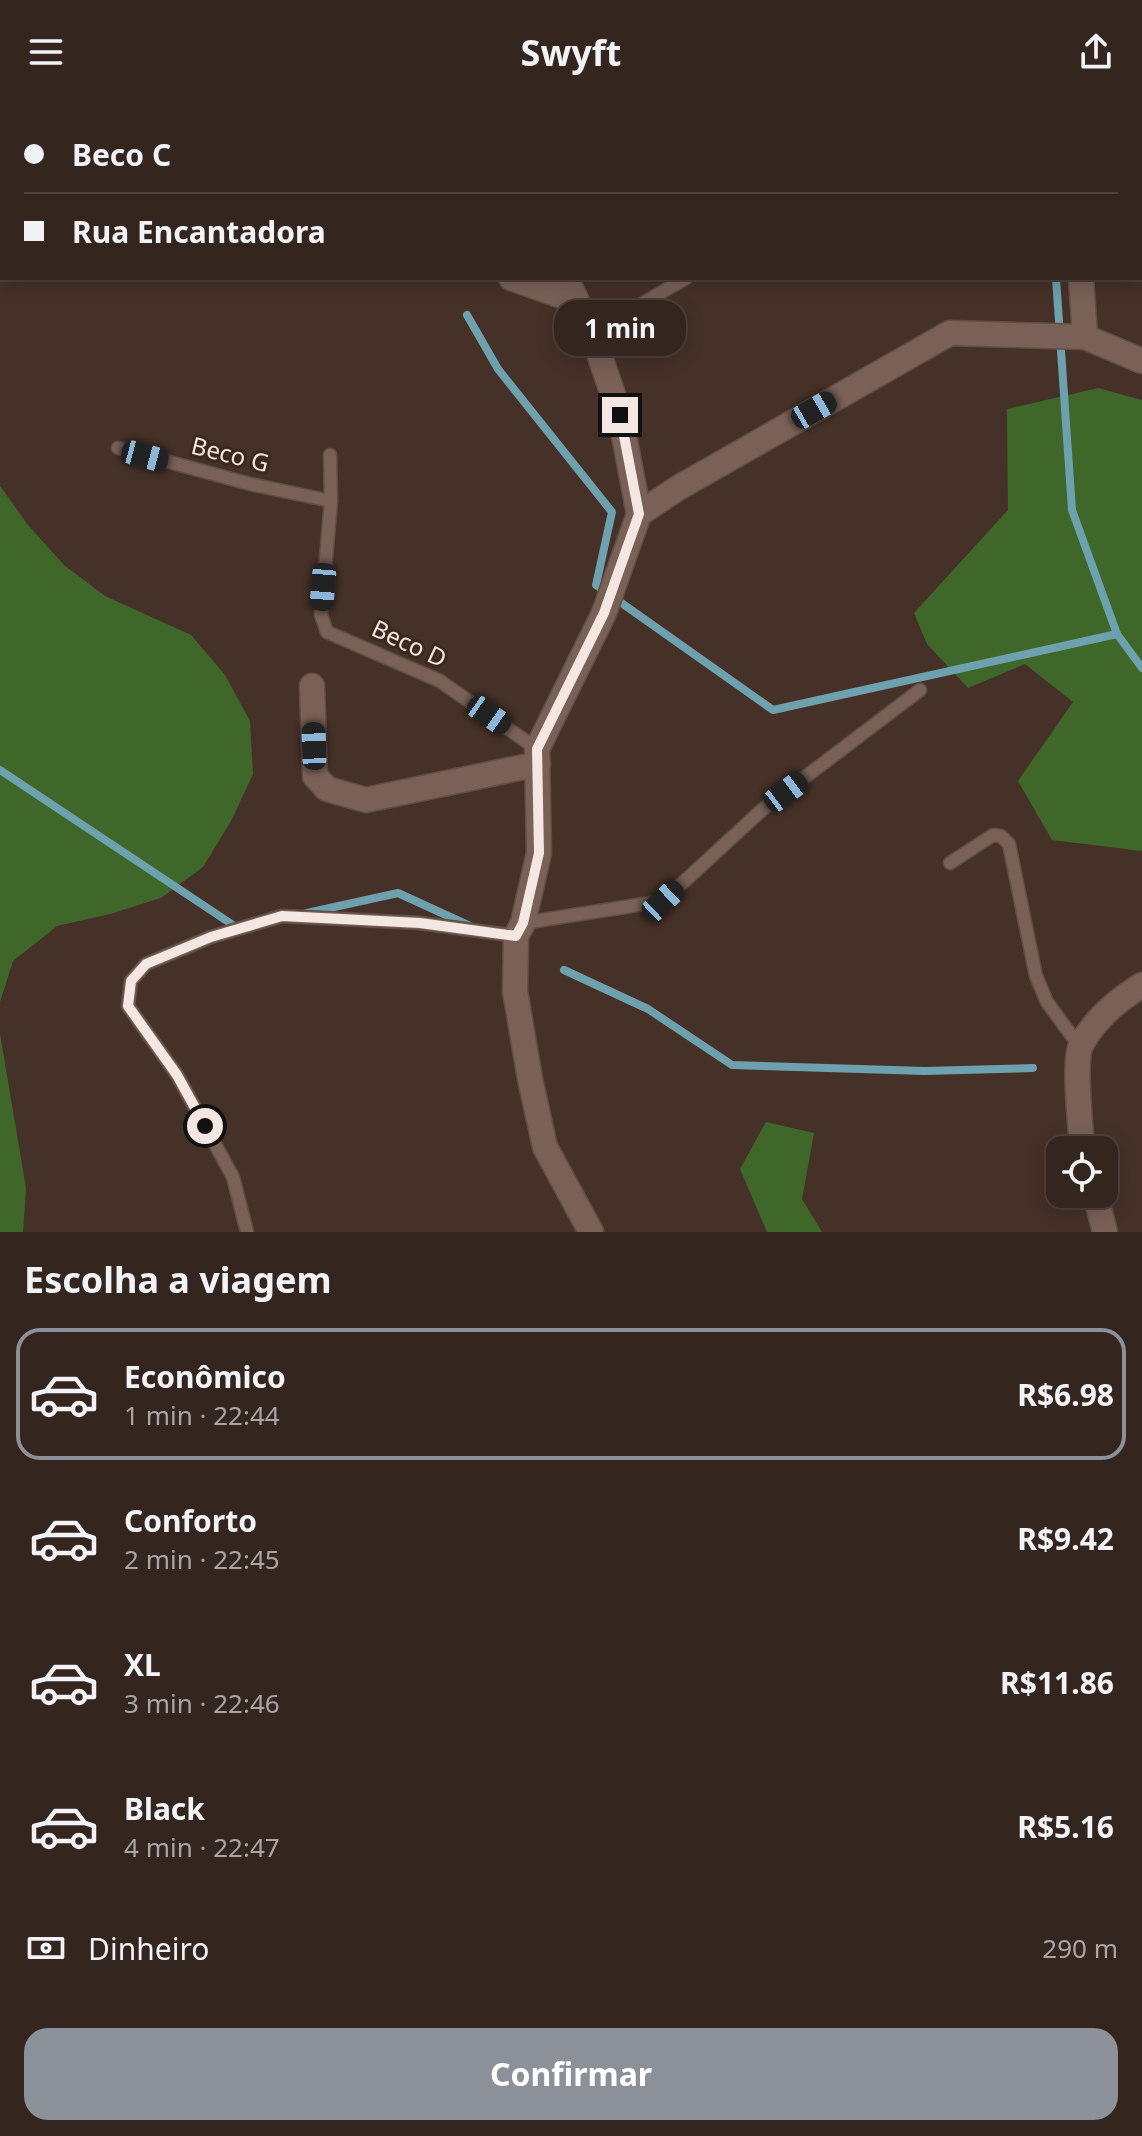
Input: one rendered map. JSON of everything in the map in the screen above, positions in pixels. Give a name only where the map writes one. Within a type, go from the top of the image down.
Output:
[{"type":"street","points":[[517,280],[576,301]]},
{"type":"street","points":[[567,280],[592,333],[620,415],[639,514],[604,613],[538,757],[539,853],[520,930],[515,991],[545,1147],[591,1232]]},
{"type":"street","points":[[1081,280],[1085,337]]},
{"type":"street","points":[[639,514],[678,488],[950,333],[1085,337],[1142,361]]},
{"type":"street","points":[[312,686],[315,776],[327,789],[366,800],[538,757]]},
{"type":"street","points":[[1081,1136],[1080,1047],[1116,1000],[1142,985]]},
{"type":"street","points":[[1099,1208],[1105,1232]]},
{"type":"lane","points":[[592,333],[683,280]]},
{"type":"lane","name":"Beco G","points":[[118,448],[250,484],[331,501]]},
{"type":"lane","name":"Beco D","points":[[330,455],[331,501],[321,615],[327,632],[440,681],[538,757]]},
{"type":"lane","points":[[247,1232],[233,1177],[177,1075],[128,1006],[131,981],[146,964],[211,937],[282,916],[520,930],[663,901],[763,809],[920,690]]},
{"type":"lane","points":[[950,863],[993,835],[1001,836],[1009,844],[1036,976],[1047,1002],[1080,1047]]},
{"type":"green space","points":[[1098,388],[1142,400],[1142,851],[1052,840],[1018,781],[1073,702],[1025,664],[968,688],[927,644],[914,613],[1008,510],[1007,409]]},
{"type":"green space","points":[[0,486],[28,525],[64,565],[105,596],[191,635],[225,675],[250,721],[253,774],[231,821],[203,867],[161,898],[57,926],[13,961],[0,1002]]},
{"type":"green space","points":[[0,1034],[26,1188],[23,1232],[0,1232]]},
{"type":"green space","points":[[766,1122],[814,1133],[802,1199],[822,1232],[767,1232],[740,1169]]},
{"type":"waterway","points":[[1056,280],[1072,510],[1117,634],[1142,668]]},
{"type":"waterway","points":[[467,315],[498,369],[612,512],[596,585],[773,710],[1117,634]]},
{"type":"waterway","points":[[0,770],[239,929]]},
{"type":"waterway","points":[[307,913],[398,893],[470,926]]},
{"type":"waterway","points":[[564,970],[648,1009],[732,1065],[925,1071],[1033,1068]]},
{"type":"route","points":[[205,1126],[177,1075],[128,1006],[131,981],[146,964],[211,937],[282,916],[420,923],[516,936],[523,923],[539,853],[537,749],[604,613],[639,514],[620,415]]}]
